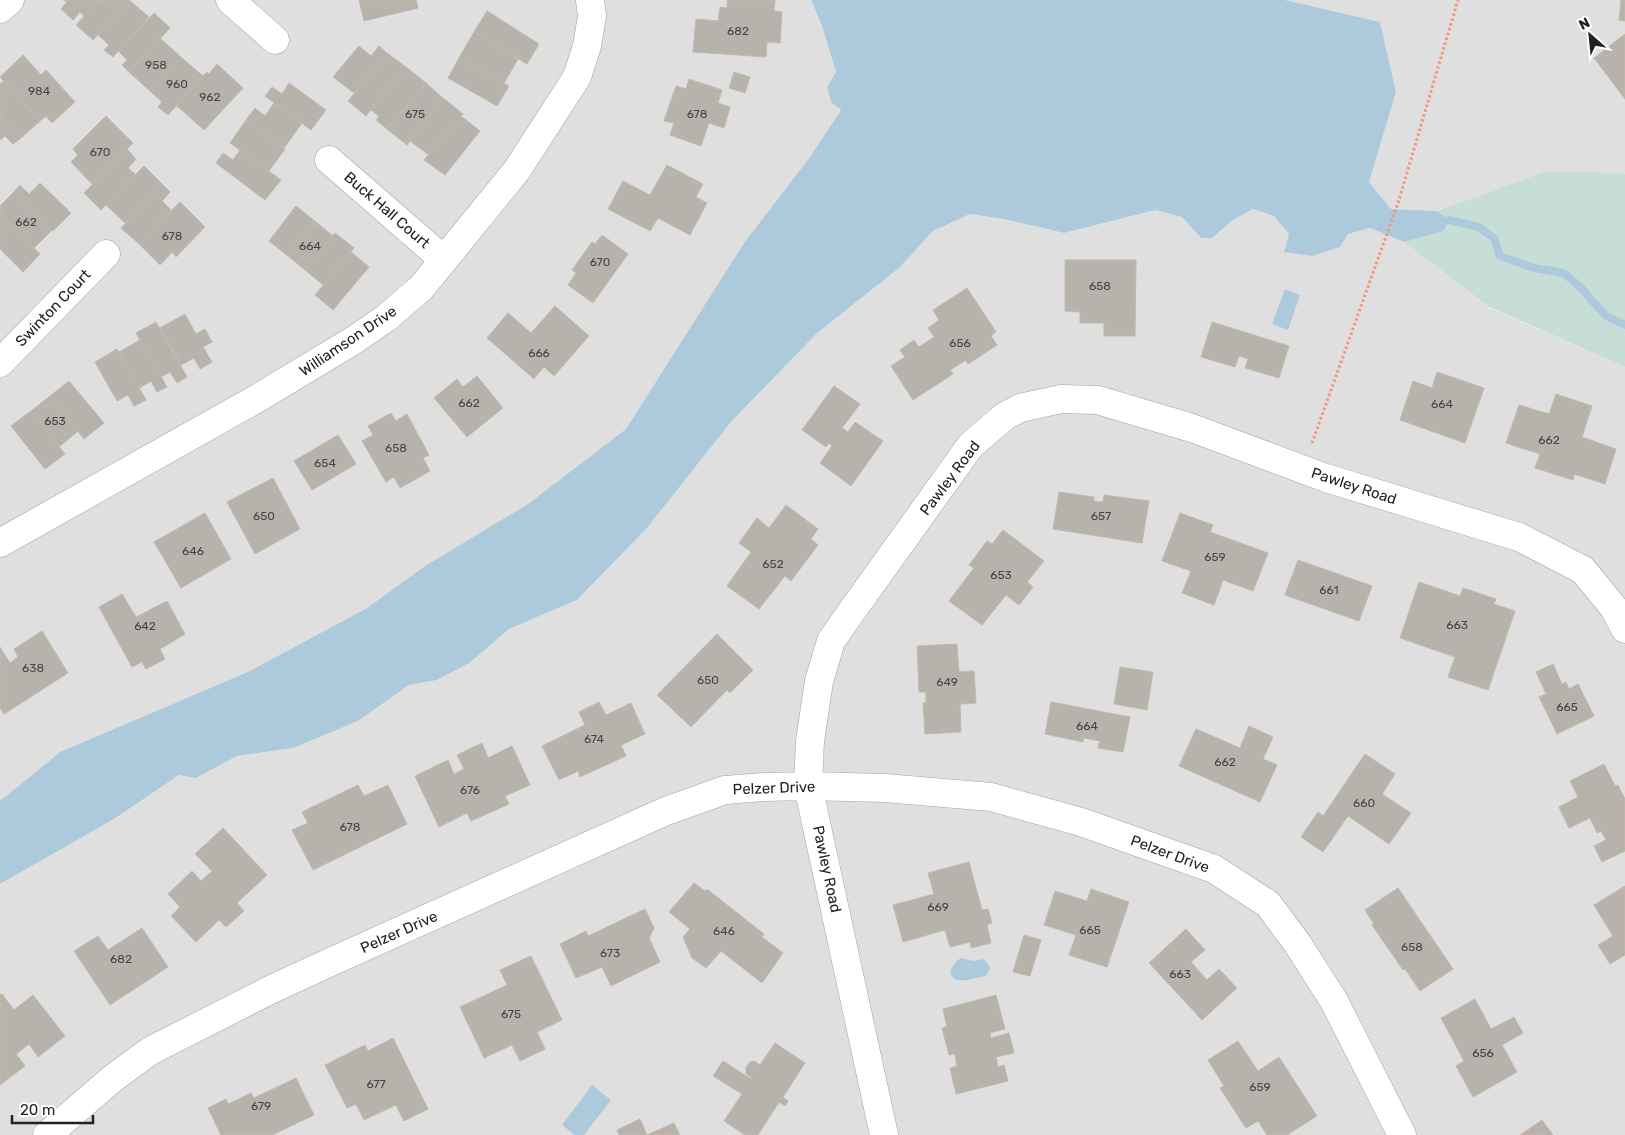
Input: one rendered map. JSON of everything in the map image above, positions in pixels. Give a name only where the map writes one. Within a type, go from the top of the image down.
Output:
[{"type":"street","points":[[0,9],[10,0]]},
{"type":"street","points":[[230,0],[275,40]]},
{"type":"street","name":"Williamson Drive","points":[[4,532],[258,398],[354,340],[386,318],[421,288],[517,170],[577,77],[587,46],[592,16],[590,0]]},
{"type":"street","name":"Buck Hall Court","points":[[329,160],[444,260]]},
{"type":"street","name":"Swinton Court","points":[[0,363],[106,254]]},
{"type":"street","name":"Pawley Road","points":[[884,1135],[808,786],[810,741],[819,681],[831,641],[971,445],[1006,416],[1020,408],[1061,399],[1098,400],[1192,428],[1303,470],[1519,536],[1583,570],[1614,608],[1625,629]]},
{"type":"street","name":"Pelzer Drive","points":[[46,1135],[112,1079],[150,1051],[274,988],[675,808],[725,790],[764,786],[885,788],[991,797],[1081,822],[1214,869],[1268,904],[1297,942],[1334,1001],[1402,1135]]},
{"type":"path","points":[[1303,470],[1398,203],[1458,0]]},
{"type":"shaded area","points":[[0,0],[811,0],[822,26],[836,72],[827,87],[831,102],[841,110],[810,157],[744,243],[626,429],[528,504],[425,566],[367,608],[250,671],[60,752],[0,801]]},
{"type":"shaded area","points":[[811,0],[1285,0],[1380,22],[1396,92],[1369,182],[1391,209],[1437,211],[1449,220],[1444,231],[1404,242],[1370,228],[1348,234],[1340,247],[1312,256],[1284,252],[1289,234],[1274,216],[1253,209],[1233,220],[1212,238],[1201,238],[1182,217],[1155,210],[1064,233],[1004,219],[970,214],[933,231],[899,268],[816,334],[730,423],[647,528],[577,600],[509,629],[469,663],[437,680],[409,685],[358,721],[293,748],[237,756],[196,778],[179,775],[114,819],[0,884],[0,801],[60,752],[250,671],[367,608],[425,566],[528,504],[626,429],[744,243],[810,157],[841,110],[831,102],[827,87],[836,72],[822,26]]},
{"type":"shaded area","points":[[1285,0],[1625,0],[1625,174],[1544,172],[1437,211],[1391,209],[1369,182],[1396,92],[1380,22]]},
{"type":"shaded area","points":[[1544,172],[1625,174],[1625,367],[1487,306],[1404,242],[1444,231],[1448,220],[1437,211]]},
{"type":"shaded area","points":[[1253,209],[1274,216],[1289,234],[1348,234],[1370,228],[1404,242],[1487,307],[1625,367],[1625,1135],[0,1135],[0,884],[114,819],[179,775],[196,778],[237,756],[293,748],[358,721],[409,685],[437,680],[469,663],[509,629],[577,600],[647,528],[730,423],[816,334],[899,268],[933,231],[970,214],[1004,219],[1064,233],[1155,210],[1182,217],[1201,238],[1212,238],[1233,220]]},
{"type":"shaded area","points":[[1285,289],[1300,295],[1288,330],[1272,324]]},
{"type":"shaded area","points":[[961,958],[973,961],[983,959],[986,961],[990,968],[986,976],[964,980],[953,978],[951,975],[952,969]]},
{"type":"shaded area","points":[[592,1085],[611,1100],[584,1135],[575,1135],[562,1125]]},
{"type":"building","points":[[64,0],[99,0],[84,16],[80,12],[73,20],[61,9],[67,2]]},
{"type":"building","points":[[99,0],[129,0],[93,40],[76,25]]},
{"type":"building","points":[[129,0],[149,17],[113,57],[104,50],[109,45],[98,35]]},
{"type":"building","points":[[359,0],[416,0],[418,8],[364,21]]},
{"type":"building","points":[[727,0],[775,0],[774,11],[782,12],[780,43],[767,42],[766,57],[693,52],[696,19],[718,21],[720,7],[727,8]]},
{"type":"building","points":[[1621,0],[1625,0],[1625,21],[1619,20]]},
{"type":"building","points":[[487,11],[539,44],[527,64],[474,32]]},
{"type":"building","points":[[154,13],[170,28],[129,72],[122,65],[127,60],[118,51]]},
{"type":"building","points":[[474,32],[518,59],[504,83],[459,58]]},
{"type":"building","points":[[1625,34],[1625,99],[1594,58]]},
{"type":"building","points":[[160,38],[182,58],[151,92],[129,72]]},
{"type":"building","points":[[359,46],[371,56],[379,46],[387,53],[354,93],[333,77]]},
{"type":"building","points":[[387,53],[406,67],[366,116],[348,101]]},
{"type":"building","points":[[23,55],[41,75],[46,70],[75,102],[52,123],[46,116],[40,121],[0,77]]},
{"type":"building","points":[[182,58],[203,76],[168,115],[158,107],[162,102],[151,92]]},
{"type":"building","points":[[459,58],[509,86],[497,106],[448,78]]},
{"type":"building","points":[[217,64],[243,88],[204,130],[176,105]]},
{"type":"building","points":[[406,67],[426,83],[387,129],[376,120],[379,116],[371,110]]},
{"type":"building","points":[[734,72],[750,77],[745,93],[729,88]]},
{"type":"building","points":[[689,79],[722,90],[718,103],[730,107],[724,128],[709,123],[701,146],[670,135],[674,123],[664,121],[676,86],[686,89]]},
{"type":"building","points":[[4,81],[40,121],[21,138],[0,115],[0,84]]},
{"type":"building","points":[[289,83],[326,110],[311,130],[265,96],[272,87],[282,94]]},
{"type":"building","points":[[426,83],[443,98],[407,145],[387,129]]},
{"type":"building","points":[[443,98],[463,114],[429,155],[410,141]]},
{"type":"building","points":[[274,103],[302,123],[284,148],[246,120],[255,108],[265,116]]},
{"type":"building","points":[[0,115],[21,138],[13,144],[5,136],[0,140]]},
{"type":"building","points":[[106,116],[133,143],[92,184],[71,162],[78,155],[73,149]]},
{"type":"building","points":[[461,116],[480,131],[445,175],[424,160]]},
{"type":"building","points":[[246,120],[285,149],[269,171],[230,143]]},
{"type":"building","points":[[127,149],[136,159],[128,168],[136,175],[101,210],[84,193]]},
{"type":"building","points":[[240,150],[281,180],[265,200],[216,163],[223,153],[233,160]]},
{"type":"building","points":[[667,165],[703,184],[696,197],[707,203],[690,235],[658,218],[650,231],[608,209],[623,181],[650,195]]},
{"type":"building","points":[[144,166],[163,185],[125,223],[106,205]]},
{"type":"building","points":[[40,183],[71,213],[53,231],[13,193],[20,185],[29,194]]},
{"type":"building","points":[[163,185],[170,192],[162,201],[172,211],[139,244],[121,228]]},
{"type":"building","points":[[13,193],[52,230],[34,248],[0,214],[0,206]]},
{"type":"building","points":[[180,202],[205,227],[176,257],[172,252],[160,265],[139,244]]},
{"type":"building","points":[[296,206],[316,222],[288,256],[269,241]]},
{"type":"building","points":[[0,214],[40,254],[23,272],[0,249]]},
{"type":"building","points":[[316,222],[333,236],[305,270],[288,256]]},
{"type":"building","points":[[335,233],[354,248],[323,285],[305,270]]},
{"type":"building","points":[[602,235],[628,254],[593,303],[568,285],[576,273],[572,270],[592,242],[595,244]]},
{"type":"building","points":[[351,252],[369,267],[333,310],[315,295]]},
{"type":"building","points":[[1065,260],[1136,260],[1135,336],[1104,336],[1104,323],[1080,323],[1080,312],[1065,311]]},
{"type":"building","points":[[967,288],[996,332],[991,336],[997,345],[968,364],[966,360],[950,370],[953,374],[913,400],[891,366],[905,357],[900,350],[914,340],[919,347],[934,337],[928,328],[939,320],[933,310]]},
{"type":"building","points":[[555,306],[589,336],[554,376],[544,367],[534,379],[487,338],[508,313],[531,333]]},
{"type":"building","points":[[185,314],[196,334],[205,329],[212,342],[203,347],[212,362],[200,369],[194,358],[181,365],[160,328]]},
{"type":"building","points":[[156,322],[187,377],[177,383],[170,372],[161,377],[136,333]]},
{"type":"building","points":[[1212,322],[1289,346],[1279,378],[1245,368],[1248,359],[1239,356],[1235,367],[1201,357]]},
{"type":"building","points":[[140,340],[167,387],[157,392],[151,381],[139,388],[119,352]]},
{"type":"building","points":[[117,349],[146,400],[134,406],[128,395],[117,401],[95,362]]},
{"type":"building","points":[[1437,372],[1484,388],[1465,443],[1400,420],[1413,381],[1432,388]]},
{"type":"building","points":[[477,376],[503,408],[467,437],[434,398],[457,379],[463,387]]},
{"type":"building","points":[[69,381],[104,423],[84,439],[50,396]]},
{"type":"building","points":[[834,386],[860,404],[842,428],[848,432],[855,422],[883,441],[851,486],[820,463],[832,446],[829,443],[826,447],[802,430]]},
{"type":"building","points":[[1556,394],[1592,406],[1582,437],[1616,449],[1605,484],[1574,474],[1573,480],[1535,468],[1540,454],[1506,443],[1519,405],[1549,414]]},
{"type":"building","points":[[50,396],[78,431],[59,447],[31,411]]},
{"type":"building","points":[[31,411],[65,454],[45,469],[11,426]]},
{"type":"building","points":[[391,413],[396,421],[407,414],[429,455],[423,458],[430,471],[400,488],[394,477],[386,482],[362,441],[373,435],[368,426]]},
{"type":"building","points":[[338,435],[356,464],[312,490],[294,461]]},
{"type":"building","points":[[273,478],[300,529],[255,554],[227,502]]},
{"type":"building","points":[[1059,492],[1094,497],[1094,501],[1103,502],[1104,495],[1149,501],[1142,543],[1053,529]]},
{"type":"building","points":[[786,505],[818,529],[811,539],[818,545],[791,581],[785,576],[759,609],[727,586],[751,552],[739,543],[757,518],[769,528]]},
{"type":"building","points":[[205,513],[231,559],[181,588],[154,542]]},
{"type":"building","points":[[1180,513],[1213,525],[1210,532],[1268,553],[1253,591],[1223,580],[1214,605],[1182,593],[1191,571],[1162,561]]},
{"type":"building","points":[[1003,530],[1044,561],[1027,582],[1033,587],[1019,605],[1006,595],[982,625],[949,601],[974,568],[969,565],[987,541],[992,544]]},
{"type":"building","points":[[1298,560],[1372,586],[1359,621],[1285,595]]},
{"type":"building","points":[[1419,582],[1460,596],[1463,588],[1496,599],[1494,604],[1515,611],[1488,690],[1448,677],[1455,657],[1400,638]]},
{"type":"building","points":[[122,594],[136,617],[167,601],[185,634],[160,649],[165,659],[146,669],[142,662],[132,667],[99,607]]},
{"type":"building","points":[[42,631],[68,673],[4,714],[0,708],[0,647],[10,663],[18,657],[14,649]]},
{"type":"building","points":[[717,634],[753,670],[730,693],[727,690],[691,727],[657,695]]},
{"type":"building","points":[[957,644],[959,672],[974,671],[976,703],[960,704],[961,732],[925,734],[923,703],[926,702],[926,692],[919,692],[917,646]]},
{"type":"building","points":[[1553,664],[1562,684],[1566,682],[1569,689],[1578,684],[1594,716],[1557,734],[1539,697],[1546,694],[1536,672]]},
{"type":"building","points":[[1120,667],[1153,672],[1147,710],[1114,704]]},
{"type":"building","points":[[599,702],[606,715],[631,703],[645,734],[621,745],[626,756],[580,777],[578,771],[559,780],[542,746],[585,725],[579,712]]},
{"type":"building","points":[[1051,702],[1130,717],[1123,752],[1098,748],[1100,741],[1084,738],[1083,742],[1045,734]]},
{"type":"building","points":[[1249,726],[1273,737],[1263,759],[1277,765],[1260,802],[1179,766],[1196,729],[1240,748]]},
{"type":"building","points":[[482,743],[488,758],[512,746],[530,785],[505,796],[509,804],[471,821],[467,813],[439,827],[415,776],[448,760],[454,774],[464,769],[457,755]]},
{"type":"building","points":[[1365,754],[1395,774],[1382,794],[1411,813],[1389,844],[1348,816],[1323,852],[1301,837],[1318,812],[1323,816]]},
{"type":"building","points":[[1604,764],[1615,786],[1618,785],[1625,799],[1625,851],[1602,862],[1594,846],[1606,840],[1601,831],[1597,833],[1590,818],[1569,828],[1559,807],[1578,797],[1570,781]]},
{"type":"building","points":[[358,785],[364,796],[388,785],[407,824],[313,870],[292,830],[308,823],[302,812]]},
{"type":"building","points":[[223,828],[267,875],[237,903],[244,911],[226,927],[219,920],[196,942],[171,916],[180,907],[168,894],[192,871],[201,881],[212,871],[195,854]]},
{"type":"building","points":[[969,862],[982,910],[988,909],[992,923],[987,925],[991,943],[971,948],[970,942],[950,947],[945,930],[903,942],[893,905],[934,894],[928,873]]},
{"type":"building","points":[[694,883],[705,891],[707,889],[764,934],[762,937],[783,953],[762,983],[721,951],[706,968],[692,958],[683,937],[690,929],[669,912]]},
{"type":"building","points":[[1625,886],[1625,955],[1610,964],[1598,945],[1613,936],[1594,905]]},
{"type":"building","points":[[1398,888],[1453,969],[1420,991],[1372,925],[1374,924],[1365,910]]},
{"type":"building","points":[[1091,889],[1129,902],[1107,967],[1069,955],[1076,935],[1044,925],[1055,891],[1087,901]]},
{"type":"building","points":[[645,909],[654,928],[649,938],[660,962],[611,986],[602,967],[576,978],[560,944],[586,931],[588,936]]},
{"type":"building","points":[[142,928],[168,967],[110,1005],[74,951],[98,936],[108,950]]},
{"type":"building","points":[[1186,929],[1205,950],[1191,962],[1207,980],[1219,969],[1237,988],[1202,1020],[1149,963]]},
{"type":"building","points":[[1024,935],[1041,940],[1030,976],[1013,972]]},
{"type":"building","points":[[531,956],[562,1020],[537,1032],[545,1049],[520,1061],[512,1045],[484,1058],[460,1007],[507,985],[500,970]]},
{"type":"building","points":[[2,994],[14,1010],[33,995],[65,1036],[38,1057],[29,1044],[16,1054],[25,1066],[0,1085],[0,995]]},
{"type":"building","points":[[996,995],[1005,1029],[990,1033],[991,1038],[1009,1033],[1014,1053],[996,1057],[998,1067],[1004,1065],[1008,1081],[956,1094],[950,1068],[957,1066],[955,1054],[949,1055],[942,1028],[947,1027],[943,1009]]},
{"type":"building","points":[[1475,999],[1491,1029],[1514,1017],[1523,1033],[1502,1045],[1517,1072],[1473,1097],[1456,1066],[1464,1061],[1441,1018]]},
{"type":"building","points":[[393,1038],[428,1109],[404,1121],[396,1105],[364,1120],[356,1104],[347,1108],[325,1065],[365,1045],[368,1051]]},
{"type":"building","points":[[1238,1041],[1258,1071],[1279,1057],[1317,1116],[1287,1135],[1267,1135],[1258,1121],[1246,1128],[1220,1088],[1224,1086],[1208,1060]]},
{"type":"building","points":[[775,1043],[805,1063],[783,1097],[788,1101],[785,1106],[779,1102],[758,1135],[745,1135],[724,1121],[742,1094],[713,1076],[723,1061],[751,1079],[746,1074],[746,1067],[750,1062],[754,1061],[760,1065]]},
{"type":"building","points":[[296,1078],[314,1115],[272,1135],[221,1135],[208,1108],[226,1099],[228,1104],[251,1093],[254,1098]]},
{"type":"building","points":[[640,1119],[647,1135],[619,1135],[617,1130]]},
{"type":"building","points":[[1542,1120],[1553,1135],[1520,1135]]},
{"type":"building","points":[[674,1123],[680,1135],[647,1135]]},
{"type":"waterway","points":[[1449,220],[1479,227],[1494,238],[1500,256],[1534,268],[1564,273],[1580,287],[1606,316],[1625,325]]}]
